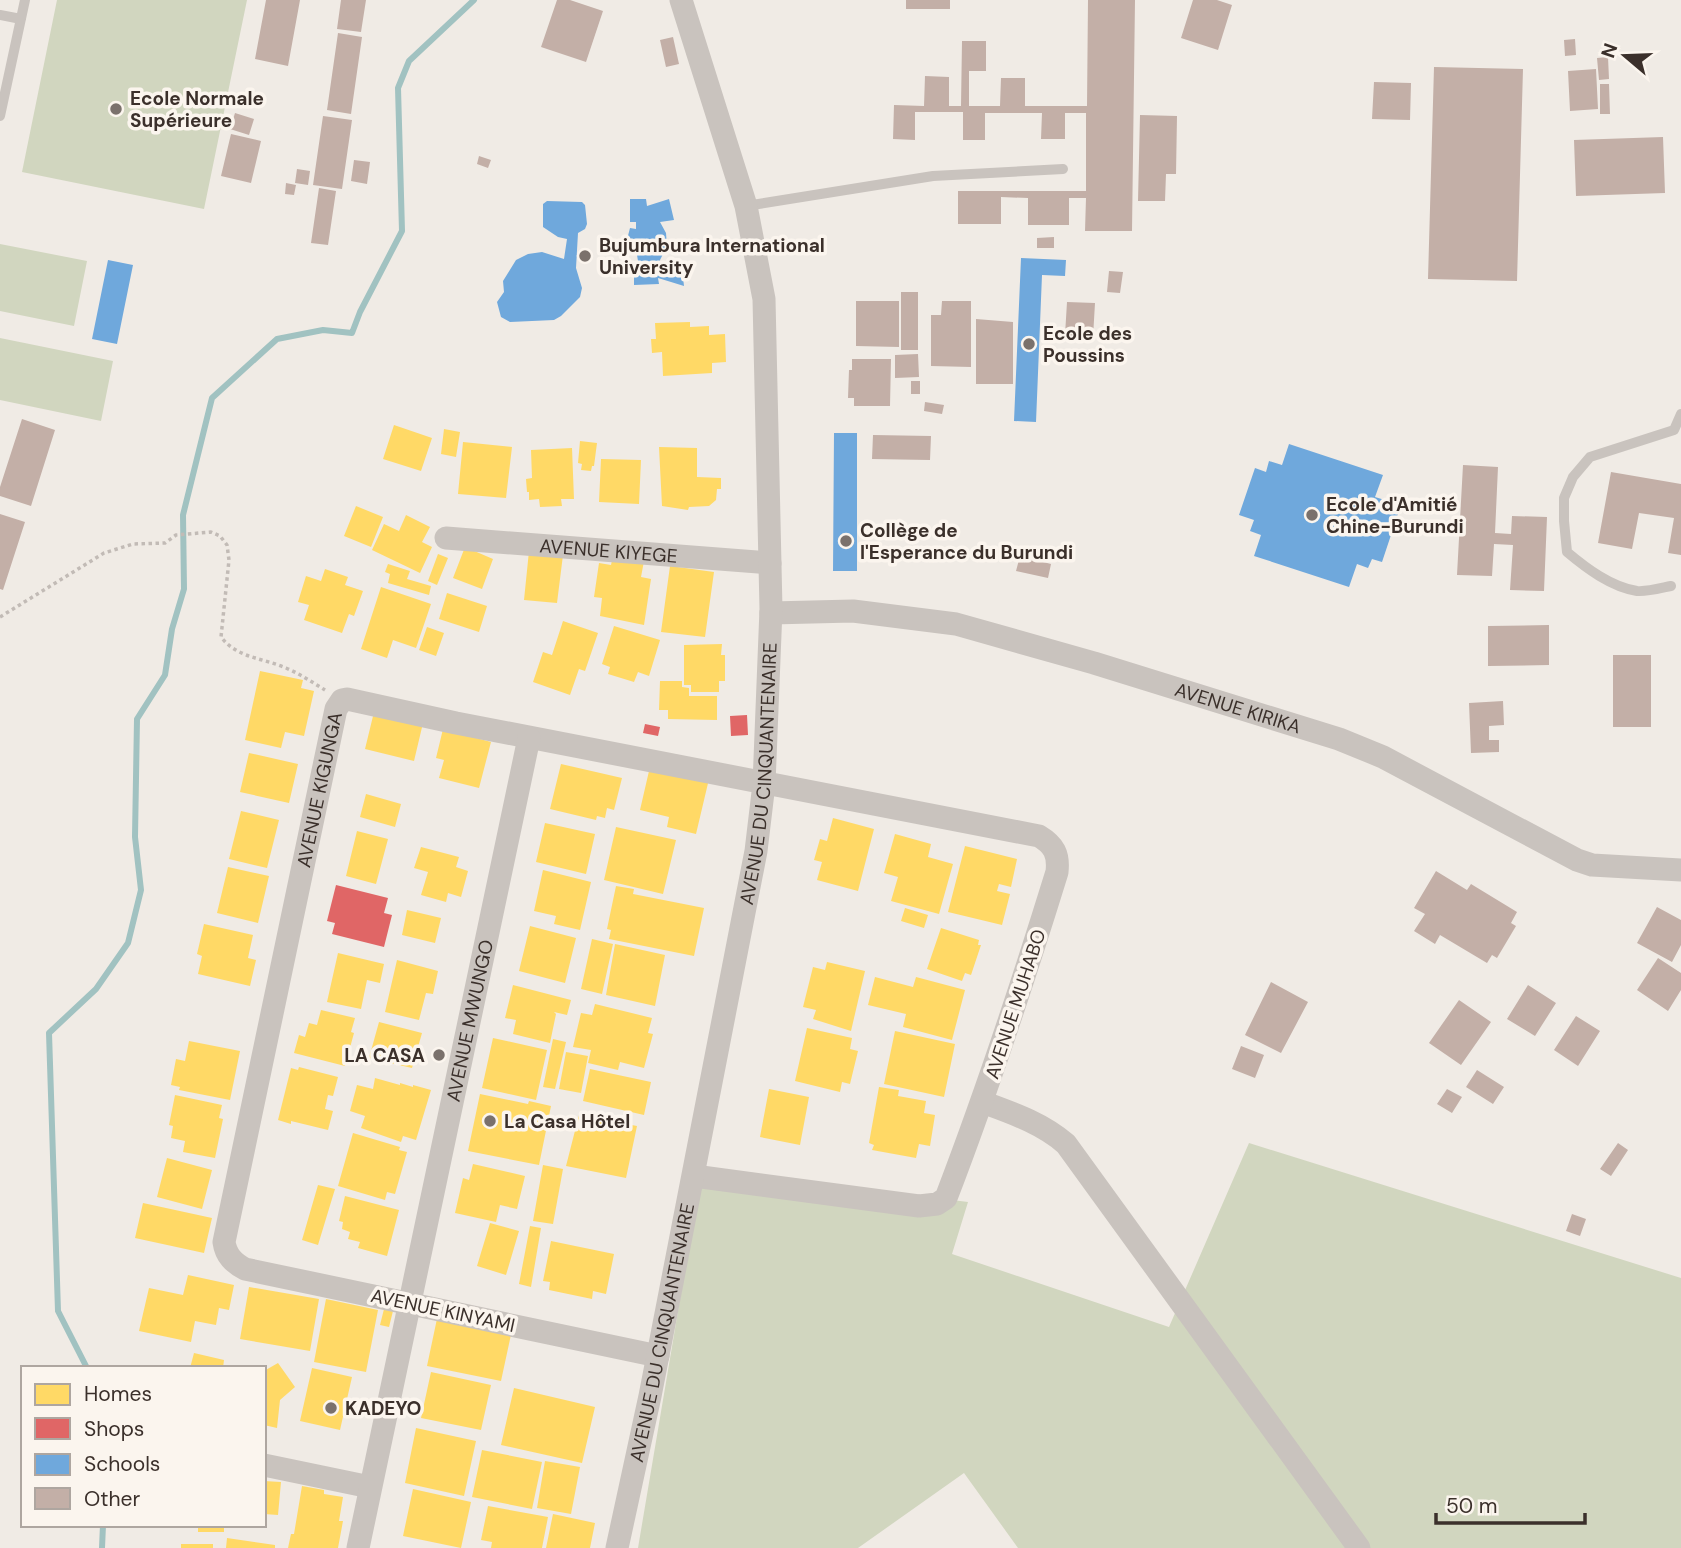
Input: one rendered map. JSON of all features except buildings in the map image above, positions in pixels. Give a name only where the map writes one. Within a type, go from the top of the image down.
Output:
[{"type":"street","name":"AVENUE DU CINQUANTENAIRE","points":[[617,1548],[694,1176],[756,851],[764,784],[771,613],[764,299],[746,206],[681,0]]},
{"type":"street","name":"AVENUE KIYEGE","points":[[446,538],[770,563]]},
{"type":"street","name":"AVENUE KIRIKA","points":[[771,613],[853,611],[889,614],[971,628],[1339,739],[1383,757],[1577,860],[1592,865],[1681,870]]},
{"type":"street","name":"AVENUE KIGUNGA","points":[[231,1259],[226,1253],[225,1242],[333,723],[337,706],[342,701],[347,699],[764,784]]},
{"type":"street","name":"AVENUE MWUNGO","points":[[358,1548],[529,738]]},
{"type":"street","name":"AVENUE MUHABO","points":[[694,1176],[919,1206],[937,1204],[946,1198],[1014,1010],[1057,872],[1057,855],[1053,847],[1039,836],[764,784]]},
{"type":"street","points":[[982,1102],[1044,1128],[1071,1150],[1359,1548]]},
{"type":"street","name":"AVENUE KINYAMI","points":[[231,1259],[245,1269],[658,1356]]},
{"type":"street","points":[[266,1465],[370,1488]]},
{"type":"lane","points":[[0,116],[25,0]]},
{"type":"lane","points":[[0,15],[21,19]]},
{"type":"lane","points":[[746,206],[933,176],[1063,169]]},
{"type":"lane","points":[[1671,586],[1637,591],[1587,569],[1567,552],[1564,498],[1573,477],[1590,457],[1674,430],[1681,414]]},
{"type":"path","points":[[0,617],[104,553],[133,544],[165,543],[176,535],[212,532],[220,536],[227,545],[229,560],[221,638],[237,652],[285,668],[342,701]]},
{"type":"green space","points":[[57,0],[247,0],[204,209],[22,172]]},
{"type":"green space","points":[[0,244],[87,261],[74,326],[0,311]]},
{"type":"green space","points":[[0,338],[113,361],[101,421],[0,400]]},
{"type":"green space","points":[[1249,1143],[1681,1278],[1681,1548],[1018,1548],[964,1473],[858,1548],[638,1548],[702,1169],[968,1202],[952,1254],[1169,1327]]},
{"type":"waterway","points":[[86,1366],[58,1311],[49,1033],[96,989],[128,943],[141,890],[135,837],[137,719],[165,675],[172,629],[184,589],[183,515],[212,398],[277,339],[323,330],[352,333],[402,231],[398,88],[409,61],[474,0]]},
{"type":"waterway","points":[[102,1548],[103,1527]]},
{"type":"place","name":"Ecole Normale Supérieure","points":[[116,109]]},
{"type":"place","name":"Bujumbura International University","points":[[585,256]]},
{"type":"place","name":"Ecole des Poussins","points":[[1029,344]]},
{"type":"place","name":"Ecole d'Amitié Chine-Burundi","points":[[1312,515]]},
{"type":"place","name":"Collège de l'Esperance du Burundi","points":[[846,541]]},
{"type":"place","name":"LA CASA","points":[[439,1055]]},
{"type":"place","name":"La Casa Hôtel","points":[[490,1121]]},
{"type":"place","name":"KADEYO","points":[[331,1408]]}]
